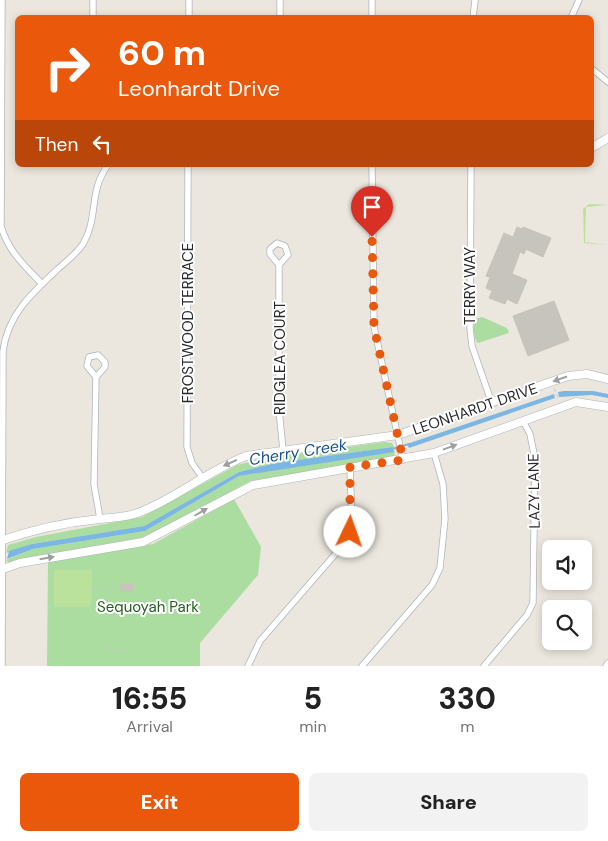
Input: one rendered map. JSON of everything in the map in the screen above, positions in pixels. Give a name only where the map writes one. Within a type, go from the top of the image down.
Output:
[{"type":"street","points":[[2,0],[2,226],[6,240],[13,253],[42,284]]},
{"type":"street","points":[[93,0],[93,15]]},
{"type":"street","points":[[189,0],[189,15]]},
{"type":"street","points":[[280,0],[280,15]]},
{"type":"street","points":[[372,0],[372,15]]},
{"type":"street","points":[[473,15],[475,0]]},
{"type":"street","points":[[572,15],[579,0]]},
{"type":"street","points":[[594,70],[608,82]]},
{"type":"street","points":[[594,146],[608,138]]},
{"type":"street","points":[[2,666],[2,351],[5,333],[17,312],[42,284],[82,246],[92,223],[96,186],[107,167]]},
{"type":"street","name":"FROSTWOOD TERRACE","points":[[188,167],[188,447],[192,463],[202,477]]},
{"type":"street","points":[[372,167],[373,318],[402,456]]},
{"type":"street","name":"TERRY WAY","points":[[471,167],[470,328],[472,346],[492,404]]},
{"type":"street","name":"RIDGLEA COURT","points":[[279,265],[279,410],[283,450]]},
{"type":"street","name":"LEONHARDT DRIVE","points":[[1,541],[20,533],[100,518],[123,517],[145,510],[202,477],[246,456],[283,450],[399,439],[568,376],[587,374],[608,378]]},
{"type":"street","points":[[96,377],[94,484],[100,518]]},
{"type":"street","name":"LEONHARDT DRIVE","points":[[2,567],[86,550],[101,550],[143,542],[253,485],[402,456],[434,453],[576,402],[608,407]]},
{"type":"street","name":"LAZY LANE","points":[[484,666],[527,615],[533,603],[535,459],[530,434],[524,421]]},
{"type":"street","points":[[362,666],[432,585],[440,568],[445,519],[443,484],[434,453]]},
{"type":"street","points":[[248,666],[260,641],[344,544],[352,522],[350,467]]},
{"type":"path","points":[[552,382],[562,406]]},
{"type":"path","points":[[92,590],[102,590]]},
{"type":"path","points":[[102,644],[107,645],[113,650],[127,650]]},
{"type":"green space","points":[[589,204],[608,205],[586,207],[585,242],[608,245],[584,243],[583,209]]},
{"type":"green space","points":[[482,317],[507,328],[509,333],[478,343],[474,335],[474,322],[475,319]]},
{"type":"green space","points":[[385,442],[392,443],[394,447],[276,463],[239,472],[144,526],[32,544],[6,553],[8,545],[36,537],[142,517],[237,465],[265,458]]},
{"type":"green space","points":[[395,451],[394,456],[389,460],[250,481],[146,537],[55,553],[11,564],[6,560],[33,549],[145,531],[239,476]]},
{"type":"green space","name":"Sequoyah Park","points":[[234,499],[261,547],[258,575],[200,643],[200,666],[47,666],[48,562],[153,544]]},
{"type":"green space","points":[[54,570],[92,570],[91,607],[54,607]]},
{"type":"water","points":[[593,391],[608,394],[608,398],[592,395],[559,397],[558,392]]},
{"type":"water","points":[[554,394],[555,398],[409,448],[407,444]]},
{"type":"water","points":[[393,447],[394,452],[239,476],[145,531],[33,549],[7,559],[9,551],[32,544],[144,526],[239,472],[276,463]]},
{"type":"building","points":[[517,227],[522,229],[523,227],[551,238],[543,257],[526,249],[524,254],[520,252],[512,274],[527,280],[517,304],[507,299],[505,304],[489,298],[492,291],[486,288],[490,277],[486,276],[504,233],[513,237]]},
{"type":"building","points":[[554,301],[569,340],[528,356],[513,316]]},
{"type":"building","points":[[121,584],[133,584],[133,591],[121,591]]},
{"type":"waterway","name":"Cherry Creek","points":[[392,449],[409,444]]},
{"type":"route","points":[[350,532],[352,522],[350,467],[403,460],[374,327],[372,309],[372,237]]}]
